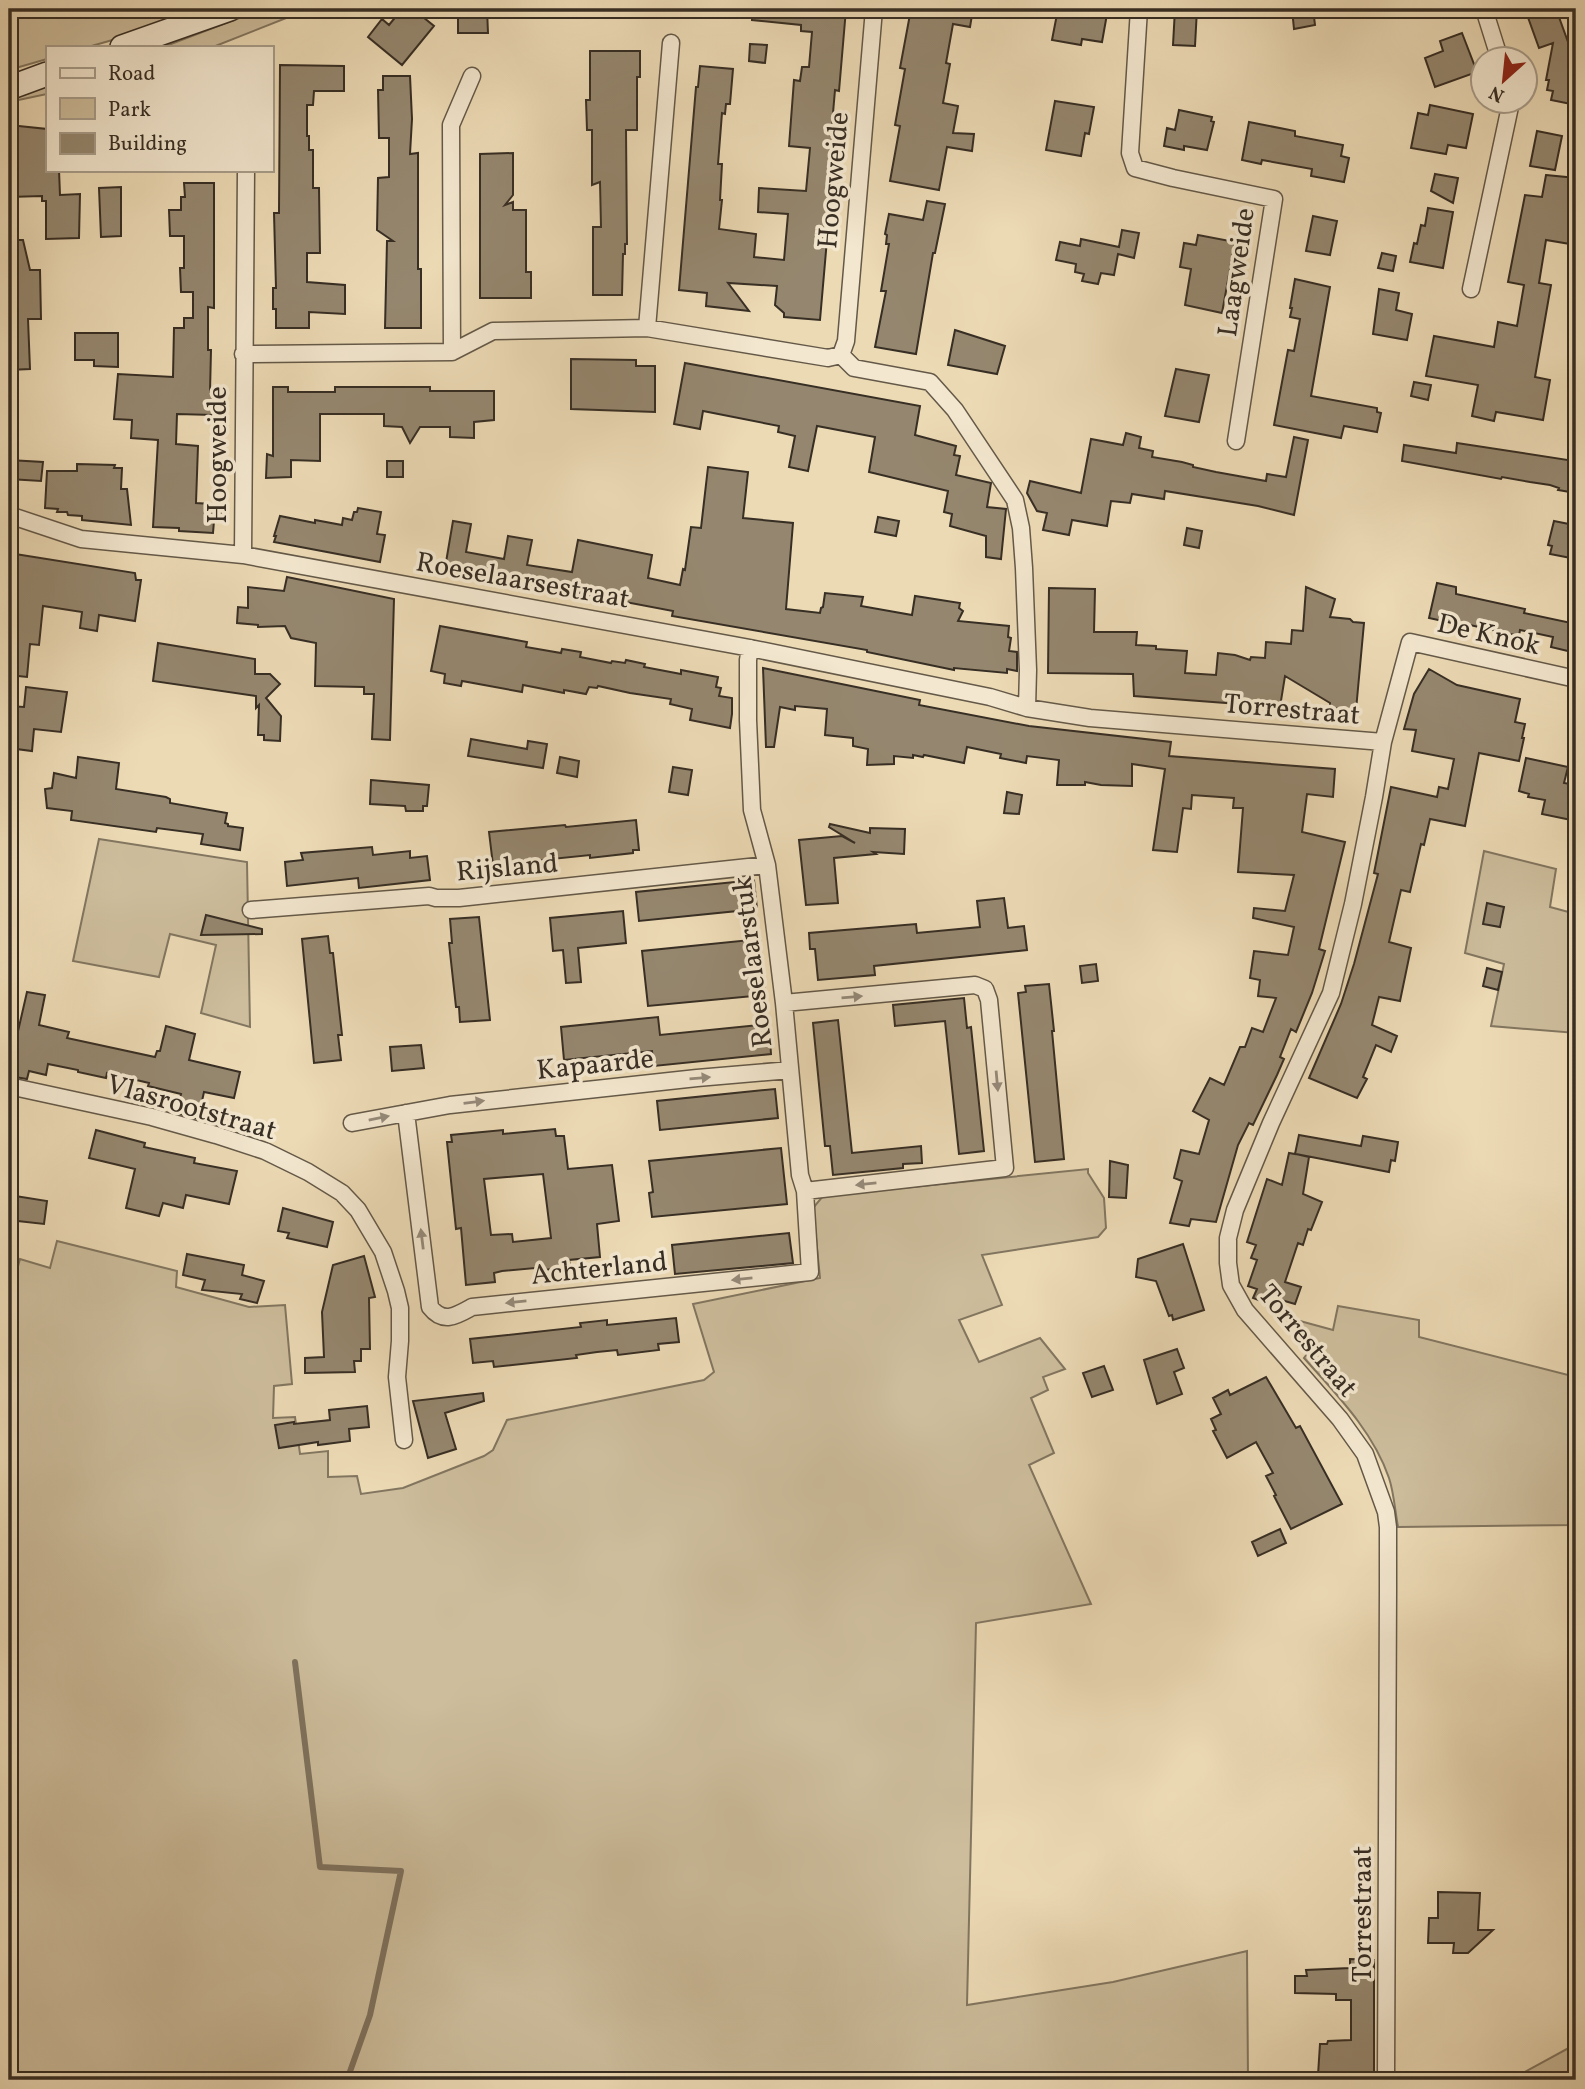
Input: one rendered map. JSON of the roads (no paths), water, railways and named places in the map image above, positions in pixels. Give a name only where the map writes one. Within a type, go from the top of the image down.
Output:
[{"type":"main road","points":[[125,46],[230,9]]},
{"type":"main road","points":[[9,88],[46,74]]},
{"type":"street","name":"Hoogweide","points":[[841,355],[846,341],[874,9]]},
{"type":"street","name":"Laagweide","points":[[1139,9],[1130,153],[1135,168],[1274,199],[1237,441]]},
{"type":"street","points":[[1484,9],[1496,46]]},
{"type":"street","points":[[647,328],[671,43]]},
{"type":"street","points":[[452,352],[450,125],[472,76]]},
{"type":"street","points":[[1471,289],[1508,116]]},
{"type":"street","name":"Hoogweide","points":[[243,555],[246,172]]},
{"type":"street","name":"Hoogweide","points":[[243,354],[452,352],[493,331],[647,328],[828,358],[841,355]]},
{"type":"street","name":"Hoogweide","points":[[841,355],[854,368],[930,382],[955,410],[1015,500],[1025,580],[1027,708]]},
{"type":"street","name":"Roeselaarsestraat","points":[[9,515],[81,539],[243,555],[750,648],[990,697],[1027,708],[1125,721]]},
{"type":"street","name":"De Knok","points":[[1384,742],[1410,642],[1576,680]]},
{"type":"street","name":"Roeselaarstuk","points":[[750,648],[748,720],[752,810],[767,865],[784,1003],[800,1175],[805,1191],[810,1272]]},
{"type":"street","name":"Torrestraat","points":[[1125,721],[1384,742],[1353,904],[1331,993],[1271,1122],[1235,1210],[1228,1238],[1227,1263],[1231,1286],[1245,1310],[1356,1439],[1373,1473],[1386,1512],[1386,2080]]},
{"type":"street","name":"Rijsland","points":[[251,911],[429,896],[459,898],[767,865]]},
{"type":"street","points":[[784,1003],[975,985],[985,989],[989,1000],[1005,1168],[805,1191]]},
{"type":"street","name":"Kapaarde","points":[[352,1123],[502,1099],[790,1070]]},
{"type":"street","name":"Vlasrootstraat","points":[[9,1086],[152,1117],[216,1135],[265,1151],[308,1172],[342,1193],[358,1210],[383,1252],[397,1291],[400,1308],[397,1377],[404,1440]]},
{"type":"street","points":[[406,1113],[430,1307]]},
{"type":"street","name":"Achterland","points":[[400,1308],[430,1307],[445,1318],[455,1317],[472,1307],[810,1272]]},
{"type":"waterway","points":[[295,1662],[320,1867],[401,1871],[370,2015],[347,2080]]}]
